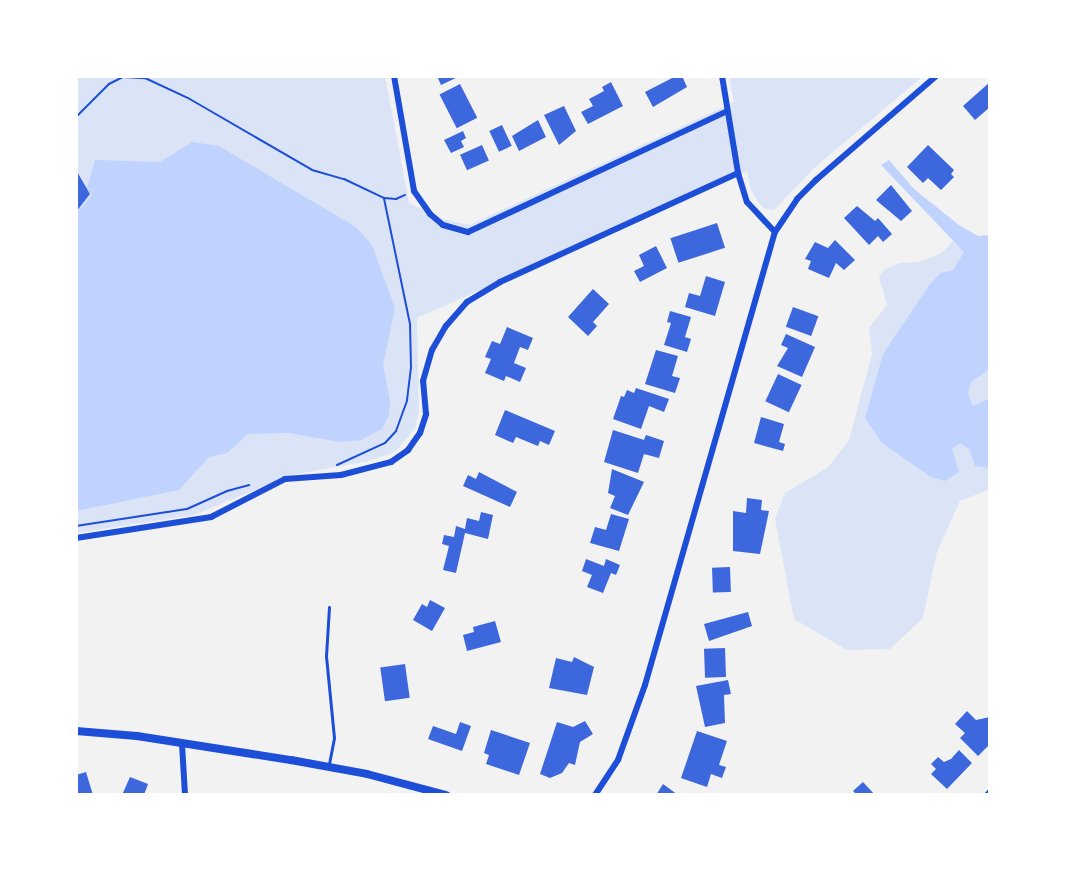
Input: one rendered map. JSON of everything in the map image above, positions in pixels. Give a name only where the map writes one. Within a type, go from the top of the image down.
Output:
[{"type":"street","points":[[394,76],[414,191],[430,214],[443,225],[468,232],[727,111]]},
{"type":"street","points":[[722,76],[738,173],[747,202],[775,232]]},
{"type":"street","points":[[595,795],[618,760],[645,685],[775,232],[797,199],[816,180],[936,76]]},
{"type":"street","points":[[76,538],[211,517],[285,479],[341,475],[391,462],[408,450],[420,433],[426,414],[423,381],[432,350],[446,326],[467,302],[500,282],[738,173]]},
{"type":"street","points":[[76,731],[329,767],[446,795]]},
{"type":"street","points":[[182,744],[185,795]]},
{"type":"lane","points":[[329,607],[326,656],[334,738],[329,767]]},
{"type":"path","points":[[76,117],[109,84],[123,77],[145,78],[188,98],[312,170],[344,179],[384,198],[396,199],[414,191]]},
{"type":"path","points":[[335,465],[385,443],[396,431],[407,400],[411,368],[410,324],[384,198]]},
{"type":"path","points":[[76,526],[187,509],[227,491],[258,483]]},
{"type":"shaded area","points":[[76,76],[385,76],[409,203],[443,219],[470,225],[734,102],[729,76],[923,76],[813,169],[774,210],[765,209],[758,202],[751,190],[747,171],[417,318],[419,411],[415,428],[395,452],[369,461],[291,475],[194,515],[76,533]]},
{"type":"shaded area","points":[[956,238],[990,275],[990,489],[960,501],[937,552],[923,618],[890,649],[847,650],[794,619],[775,519],[785,493],[828,467],[849,440],[872,354],[869,328],[887,305],[879,277],[884,270],[899,263],[920,262],[941,253]]},
{"type":"water","points":[[192,142],[219,146],[356,227],[372,245],[395,308],[383,365],[390,401],[389,415],[382,429],[361,440],[341,442],[289,433],[248,434],[227,453],[209,457],[179,490],[76,511],[76,214],[92,195],[87,188],[95,160],[160,162]]},
{"type":"water","points":[[889,160],[914,189],[959,225],[978,236],[990,235],[990,369],[972,381],[968,393],[973,406],[990,398],[990,468],[975,466],[969,449],[960,443],[952,449],[959,472],[945,481],[931,477],[882,443],[865,418],[883,354],[930,284],[941,273],[953,270],[964,252],[881,165]]},
{"type":"building","points":[[437,76],[460,76],[441,85]]},
{"type":"building","points":[[682,76],[687,87],[653,107],[645,92]]},
{"type":"building","points":[[611,82],[623,106],[588,124],[581,112],[593,106],[589,99],[604,91],[602,87]]},
{"type":"building","points":[[990,82],[990,107],[975,120],[963,106]]},
{"type":"building","points":[[460,84],[477,118],[457,128],[440,94]]},
{"type":"building","points":[[564,106],[576,131],[559,145],[544,115]]},
{"type":"building","points":[[538,120],[546,137],[519,151],[512,136]]},
{"type":"building","points":[[502,125],[512,146],[499,152],[489,131]]},
{"type":"building","points":[[463,131],[466,138],[461,141],[464,147],[451,153],[444,140]]},
{"type":"building","points":[[482,145],[489,161],[467,170],[460,155]]},
{"type":"building","points":[[928,145],[954,170],[951,174],[954,177],[941,190],[928,178],[923,183],[907,167]]},
{"type":"building","points":[[76,170],[90,194],[76,212]]},
{"type":"building","points":[[891,185],[912,211],[901,221],[876,200]]},
{"type":"building","points":[[857,206],[875,221],[878,218],[892,234],[883,242],[878,236],[869,245],[844,218]]},
{"type":"building","points":[[717,223],[725,248],[678,263],[670,238]]},
{"type":"building","points":[[835,240],[855,260],[844,270],[836,263],[829,278],[808,269],[811,261],[805,259],[815,242],[828,248]]},
{"type":"building","points":[[656,246],[667,268],[640,282],[634,271],[644,266],[639,255]]},
{"type":"building","points":[[706,276],[725,282],[715,316],[685,307],[689,293],[700,296]]},
{"type":"building","points":[[593,289],[609,304],[593,322],[597,326],[588,336],[568,317]]},
{"type":"building","points":[[793,307],[818,316],[811,336],[786,327]]},
{"type":"building","points":[[670,311],[691,317],[685,337],[691,339],[687,352],[664,345],[671,323],[667,322]]},
{"type":"building","points":[[507,327],[533,338],[528,350],[520,347],[514,363],[526,368],[520,382],[506,376],[504,381],[485,373],[491,359],[485,357],[492,341],[500,344]]},
{"type":"building","points":[[786,334],[815,347],[802,377],[777,366],[788,348],[781,345]]},
{"type":"building","points":[[656,350],[678,356],[672,376],[680,378],[675,393],[645,384]]},
{"type":"building","points":[[778,374],[802,385],[789,412],[765,401]]},
{"type":"building","points":[[636,388],[669,399],[664,412],[649,406],[641,429],[613,419],[621,396],[624,397],[627,390],[634,393]]},
{"type":"building","points":[[505,410],[555,431],[549,445],[540,441],[538,446],[516,437],[513,443],[495,435]]},
{"type":"building","points":[[761,417],[784,424],[779,442],[785,444],[783,451],[754,443]]},
{"type":"building","points":[[613,430],[644,440],[646,435],[664,441],[659,458],[644,454],[638,473],[604,462]]},
{"type":"building","points":[[612,469],[644,482],[628,515],[610,508],[615,496],[608,493]]},
{"type":"building","points":[[479,472],[517,492],[510,507],[463,486],[468,475],[476,479]]},
{"type":"building","points":[[747,498],[762,500],[761,510],[769,511],[760,554],[733,551],[733,511],[746,513]]},
{"type":"building","points":[[481,512],[493,515],[488,539],[465,533],[456,573],[443,570],[449,546],[442,544],[444,535],[454,537],[456,526],[465,529],[467,518],[479,521]]},
{"type":"building","points":[[611,514],[629,519],[619,551],[590,543],[595,527],[606,530]]},
{"type":"building","points":[[586,559],[604,566],[606,559],[620,565],[616,575],[611,573],[603,593],[587,587],[592,575],[582,571]]},
{"type":"building","points":[[730,567],[731,592],[713,593],[712,568]]},
{"type":"building","points":[[430,600],[445,608],[432,631],[413,620],[422,604],[427,607]]},
{"type":"building","points":[[748,612],[752,626],[709,641],[704,624]]},
{"type":"building","points":[[495,621],[501,642],[467,651],[463,635],[474,632],[473,627]]},
{"type":"building","points":[[725,648],[726,677],[705,678],[704,649]]},
{"type":"building","points":[[574,657],[594,667],[587,695],[549,688],[556,658],[572,662]]},
{"type":"building","points":[[405,664],[410,698],[385,701],[380,667]]},
{"type":"building","points":[[728,680],[731,694],[724,695],[725,723],[705,727],[696,686]]},
{"type":"building","points":[[967,711],[976,720],[990,717],[990,744],[978,756],[960,738],[965,733],[955,724]]},
{"type":"building","points":[[585,721],[593,734],[580,742],[575,765],[569,763],[562,773],[550,778],[540,774],[557,722],[573,727]]},
{"type":"building","points":[[460,722],[471,726],[462,751],[428,739],[433,726],[456,734]]},
{"type":"building","points":[[491,730],[530,743],[519,775],[486,764],[489,755],[484,753]]},
{"type":"building","points":[[697,731],[727,741],[719,765],[726,767],[722,778],[711,774],[707,787],[681,778]]},
{"type":"building","points":[[959,750],[972,763],[947,789],[931,774],[936,769],[931,764],[938,757],[944,762],[951,759]]},
{"type":"building","points":[[86,772],[93,795],[76,795],[76,775]]},
{"type":"building","points":[[130,777],[148,784],[144,795],[122,795]]},
{"type":"building","points":[[863,782],[875,795],[857,795],[853,791]]},
{"type":"building","points":[[663,784],[678,795],[656,795]]}]
